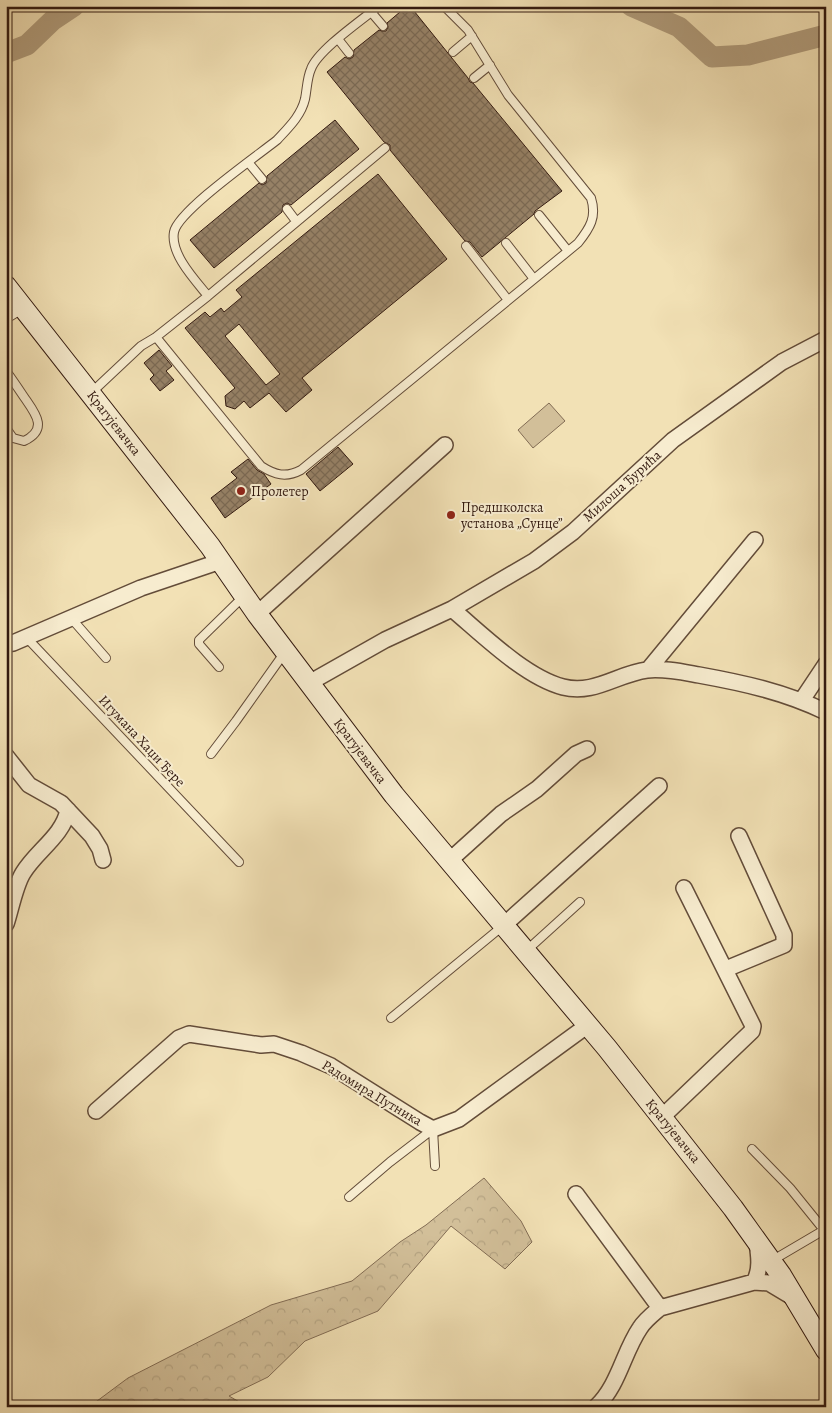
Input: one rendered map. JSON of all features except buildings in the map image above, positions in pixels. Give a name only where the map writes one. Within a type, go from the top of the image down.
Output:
[{"type":"main road","name":"Крагујевачка","points":[[6,286],[221,561],[257,614],[394,795],[588,1025],[662,1117],[771,1261],[797,1300],[826,1350]]},
{"type":"street","name":"Милоша Ђурића","points":[[309,684],[385,640],[452,609],[534,561],[573,532],[673,440],[782,362],[826,339]]},
{"type":"street","points":[[257,614],[445,445]]},
{"type":"street","points":[[648,670],[756,540]]},
{"type":"street","points":[[6,644],[141,588],[221,561]]},
{"type":"street","points":[[452,609],[530,673],[563,687],[593,688],[634,672],[672,670],[744,683],[802,700],[826,712]]},
{"type":"street","points":[[802,700],[826,664]]},
{"type":"street","points":[[449,861],[501,814],[537,789],[576,754],[587,749]]},
{"type":"street","points":[[6,756],[28,785],[61,803],[68,810],[92,836],[100,849],[103,860]]},
{"type":"street","points":[[504,925],[659,786]]},
{"type":"street","points":[[6,924],[22,874],[63,826],[68,810]]},
{"type":"street","points":[[726,969],[784,945],[784,935],[739,836]]},
{"type":"street","points":[[662,1117],[752,1032],[754,1026],[684,888]]},
{"type":"street","name":"Радомира Путника","points":[[96,1111],[178,1038],[189,1034],[261,1045],[274,1044],[301,1053],[331,1066],[434,1129],[459,1119],[588,1025]]},
{"type":"street","points":[[576,1194],[660,1308]]},
{"type":"street","points":[[754,1282],[759,1266],[756,1240]]},
{"type":"street","points":[[596,1407],[614,1384],[640,1328],[660,1308],[754,1282],[769,1283],[797,1300]]},
{"type":"lane","points":[[208,296],[185,268],[178,252],[174,232],[177,224],[191,208],[277,140],[299,115],[304,102],[311,69],[326,50],[378,6]]},
{"type":"lane","points":[[156,337],[261,466],[277,475],[285,476],[301,470],[578,243],[592,223],[594,207],[591,198],[508,95],[472,36],[444,6]]},
{"type":"lane","points":[[372,12],[383,26]]},
{"type":"lane","points":[[453,52],[472,36]]},
{"type":"lane","points":[[338,40],[349,53]]},
{"type":"lane","points":[[474,78],[490,65]]},
{"type":"lane","points":[[91,393],[141,346],[156,337],[208,296],[385,148]]},
{"type":"lane","points":[[248,162],[262,180]]},
{"type":"lane","points":[[287,209],[296,221]]},
{"type":"lane","points":[[539,215],[568,251]]},
{"type":"lane","points":[[506,243],[534,279]]},
{"type":"lane","points":[[466,246],[508,300]]},
{"type":"lane","points":[[6,319],[24,308]]},
{"type":"lane","points":[[6,371],[9,382],[35,413],[38,429],[34,435],[24,441],[13,438],[6,428]]},
{"type":"lane","points":[[219,667],[199,644],[199,640],[245,596]]},
{"type":"lane","points":[[71,618],[106,658]]},
{"type":"lane","name":"Игумана Хаџи Ђере","points":[[26,637],[239,862]]},
{"type":"lane","points":[[211,754],[286,651]]},
{"type":"lane","points":[[526,951],[580,902]]},
{"type":"lane","points":[[391,1018],[504,925]]},
{"type":"lane","points":[[434,1129],[435,1166]]},
{"type":"lane","points":[[349,1197],[390,1162],[434,1129]]},
{"type":"lane","points":[[752,1149],[790,1188],[824,1230],[771,1261]]},
{"type":"green space","points":[[549,403],[565,421],[533,448],[518,430]]},
{"type":"green space","points":[[484,1178],[521,1221],[532,1242],[505,1269],[451,1226],[378,1311],[305,1341],[268,1377],[229,1396],[248,1407],[89,1407],[128,1378],[271,1305],[352,1281]]},
{"type":"waterway","points":[[6,53],[27,45],[53,20],[74,6]]},
{"type":"waterway","points":[[631,6],[679,27],[712,57],[748,55],[826,35]]},
{"type":"place","name":"Пролетер","points":[[241,491]]},
{"type":"place","name":"Предшколска установа „Сунце”","points":[[451,515]]}]
